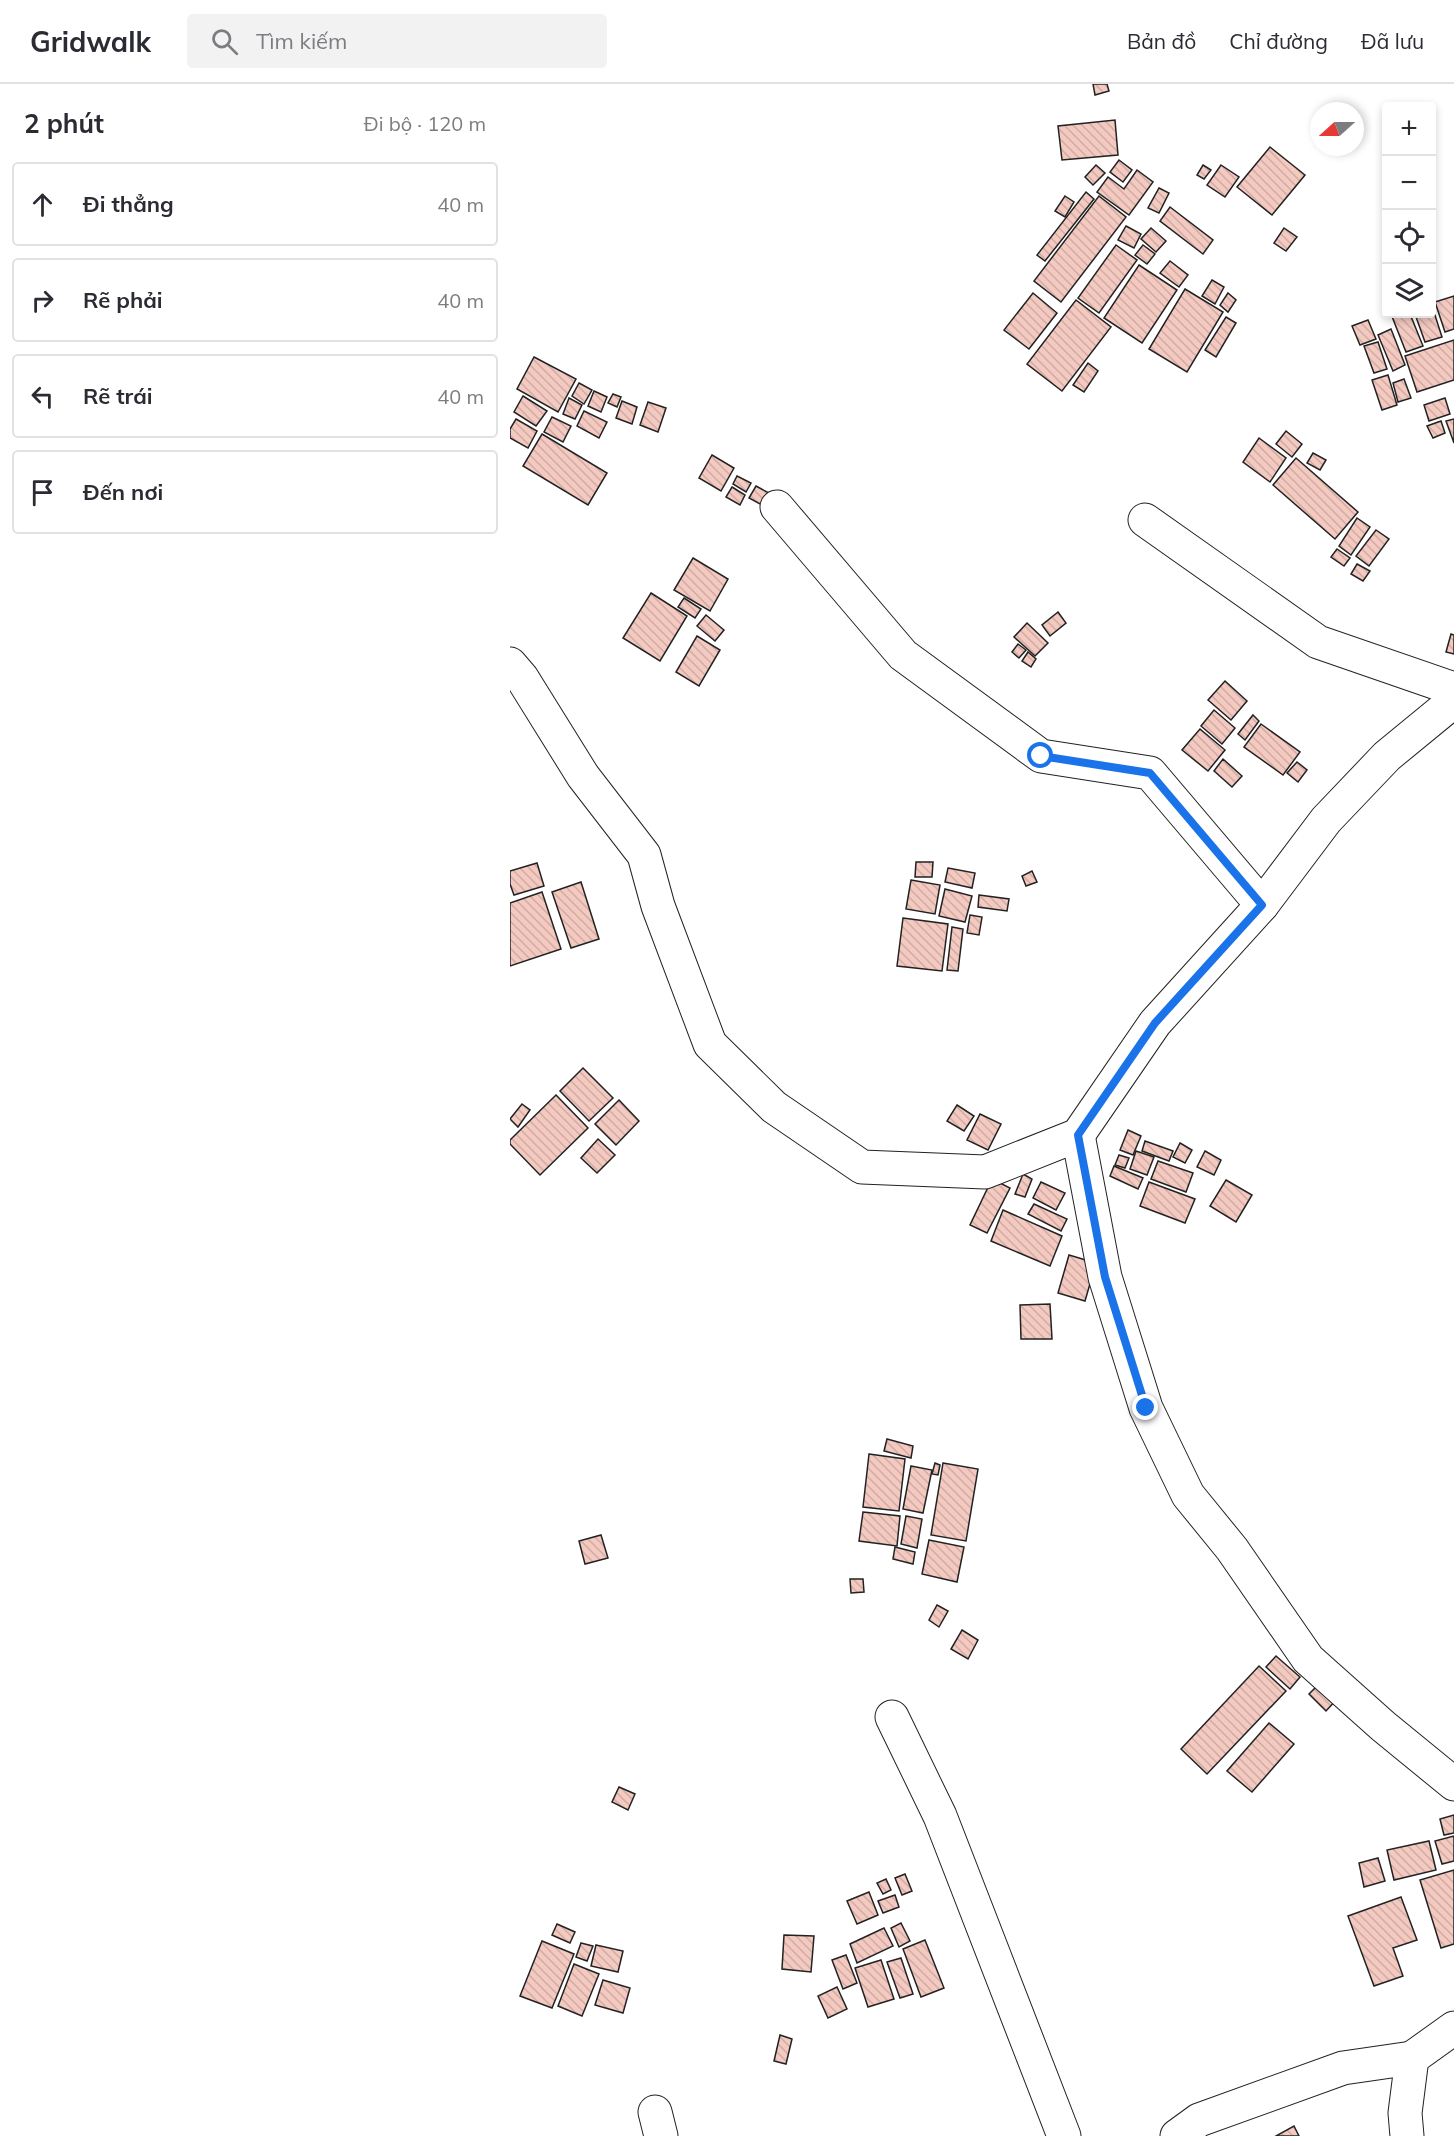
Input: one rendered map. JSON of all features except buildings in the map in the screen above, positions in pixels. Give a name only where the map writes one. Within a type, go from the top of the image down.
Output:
[{"type":"street","points":[[777,507],[903,654],[1041,756],[1150,773],[1262,905]]},
{"type":"street","points":[[1145,520],[1318,642],[1454,689]]},
{"type":"street","points":[[510,664],[522,678],[583,776],[644,855],[658,906],[710,1044],[774,1107],[862,1167],[985,1172],[1078,1135],[1155,1023],[1262,905],[1326,820],[1387,756],[1454,701]]},
{"type":"street","points":[[1078,1135],[1105,1277],[1146,1408],[1188,1495],[1232,1549],[1308,1659],[1383,1726],[1454,1784]]},
{"type":"street","points":[[892,1717],[940,1816],[1064,2136]]},
{"type":"street","points":[[1177,2136],[1199,2120],[1343,2067],[1412,2058],[1454,2028]]},
{"type":"street","points":[[1407,2136],[1405,2113],[1412,2058]]},
{"type":"route","points":[[1041,756],[1150,773],[1262,905],[1155,1023],[1078,1135],[1105,1277],[1146,1408]]}]
